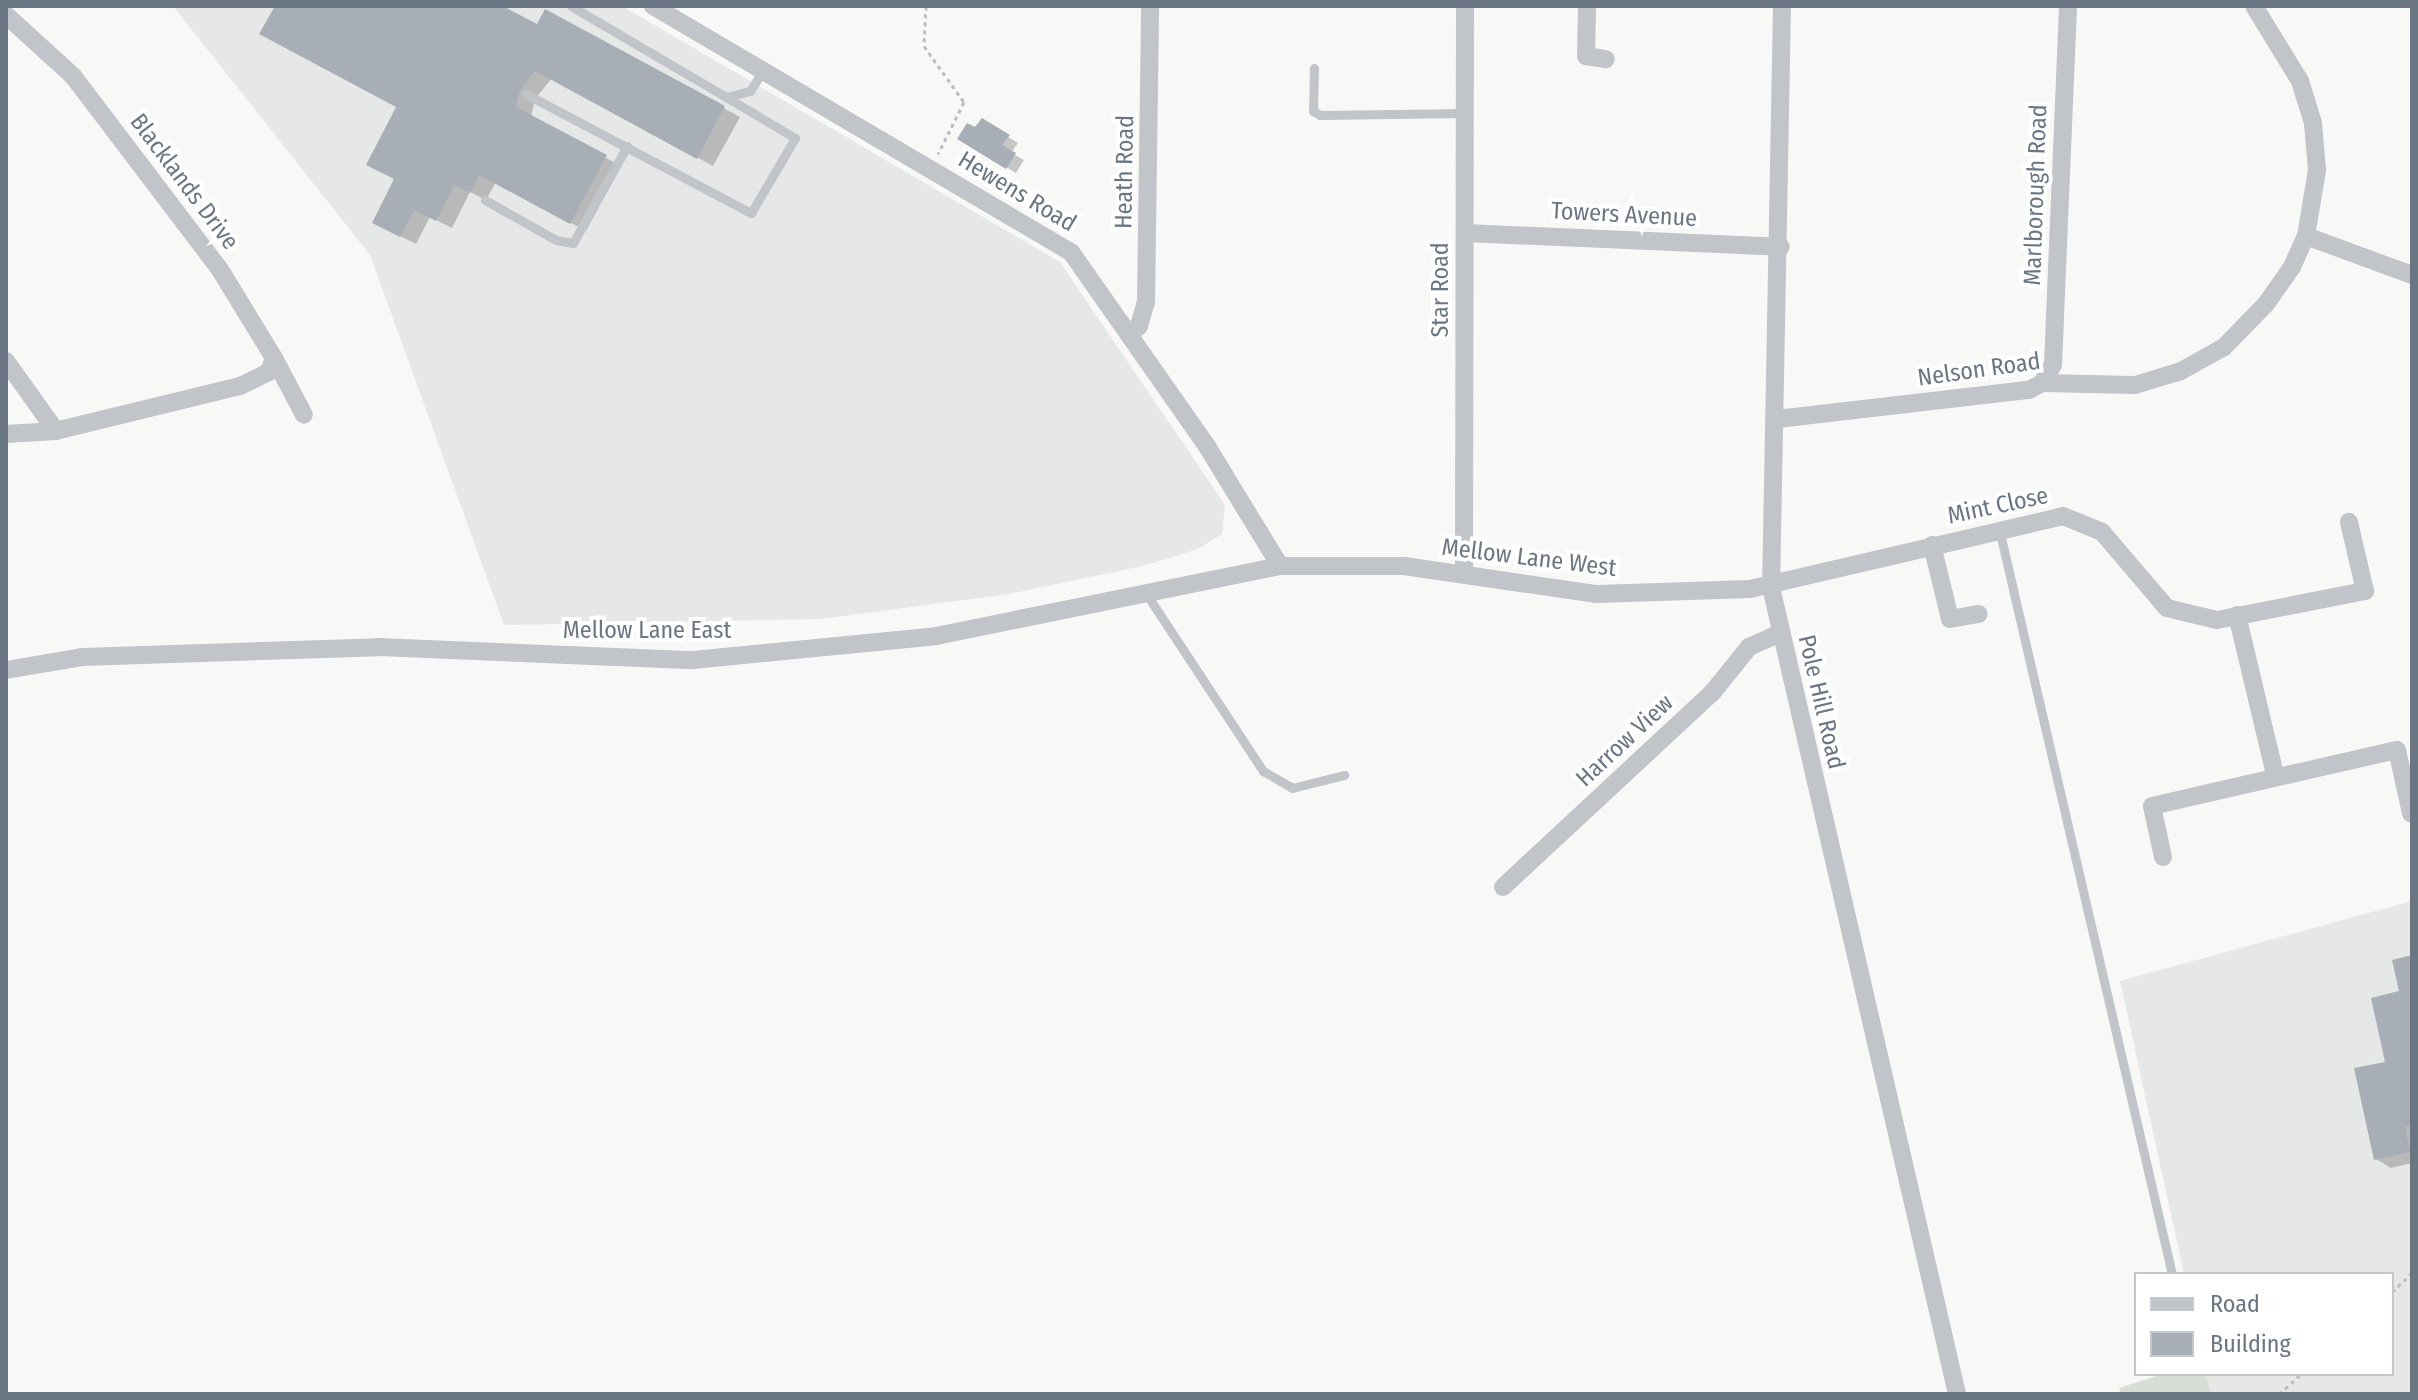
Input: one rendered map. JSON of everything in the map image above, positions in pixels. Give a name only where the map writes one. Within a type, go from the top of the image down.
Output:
[{"type":"street","name":"Hewens Road","points":[[653,6],[1071,252],[1130,334],[1280,566]]},
{"type":"street","name":"Heath Road","points":[[1130,334],[1139,326],[1146,302],[1150,6]]},
{"type":"street","name":"Star Road","points":[[1464,574],[1465,6]]},
{"type":"street","points":[[1587,6],[1586,56],[1606,59]]},
{"type":"street","name":"Pole Hill Road","points":[[1782,6],[1781,247],[1771,587],[1957,1394]]},
{"type":"street","name":"Marlborough Road","points":[[2042,383],[2053,365],[2068,6]]},
{"type":"street","name":"Nelson Road","points":[[1777,419],[2029,390],[2042,383],[2135,385],[2203,361],[2266,304],[2306,236],[2317,170],[2313,123],[2288,56],[2254,6]]},
{"type":"street","name":"Blacklands Drive","points":[[6,15],[50,51],[82,87],[219,268],[274,358],[304,415]]},
{"type":"street","name":"Towers Avenue","points":[[1465,233],[1781,247]]},
{"type":"street","points":[[2306,236],[2412,275]]},
{"type":"street","points":[[6,434],[56,431],[240,386],[269,372],[274,358]]},
{"type":"street","points":[[6,361],[56,431]]},
{"type":"street","name":"Mint Close","points":[[1771,587],[2047,518],[2076,518],[2112,540],[2167,608],[2197,619],[2237,615],[2365,591],[2349,522]]},
{"type":"street","points":[[1932,545],[1950,619],[1979,614]]},
{"type":"street","name":"Mellow Lane West","points":[[1280,566],[1404,566],[1597,594],[1771,587]]},
{"type":"street","name":"Mellow Lane East","points":[[6,670],[82,657],[379,647],[693,660],[936,636],[1280,566]]},
{"type":"street","points":[[2237,615],[2275,775]]},
{"type":"street","name":"Harrow View","points":[[1503,887],[1712,693],[1749,647],[1780,633]]},
{"type":"street","points":[[2163,857],[2152,806],[2275,775],[2397,750],[2411,813]]},
{"type":"lane","points":[[526,94],[751,213],[795,138],[571,6]]},
{"type":"lane","points":[[1314,68],[1313,111],[1320,115],[1465,113]]},
{"type":"lane","points":[[726,97],[750,91],[763,70]]},
{"type":"lane","points":[[485,200],[556,240],[573,243],[627,146]]},
{"type":"lane","points":[[1999,529],[2172,1272]]},
{"type":"lane","points":[[1147,595],[1263,771],[1292,788],[1344,775]]},
{"type":"path","points":[[926,6],[924,46],[964,102],[931,168]]},
{"type":"path","points":[[2394,1290],[2412,1273]]},
{"type":"path","points":[[2279,1394],[2299,1376]]},
{"type":"shaded area","points":[[173,6],[622,6],[1060,262],[1225,505],[1222,534],[1198,549],[1143,566],[1009,594],[821,619],[504,625],[370,255]]},
{"type":"shaded area","points":[[2412,901],[2412,1394],[2211,1394],[2206,1376],[2394,1376],[2394,1272],[2184,1272],[2120,981]]},
{"type":"shaded area","points":[[2157,1376],[2206,1376],[2211,1394],[2121,1394],[2119,1388]]},
{"type":"building","points":[[275,6],[503,6],[537,24],[545,9],[725,106],[697,159],[535,71],[520,90],[516,107],[607,155],[570,224],[479,175],[470,193],[454,185],[436,221],[414,210],[400,237],[372,223],[394,179],[366,165],[396,107],[259,34]]},
{"type":"building","points":[[982,118],[1010,135],[1002,145],[1016,153],[1006,169],[957,139],[967,123],[975,127]]},
{"type":"building","points":[[2412,955],[2412,1125],[2405,1127],[2410,1152],[2374,1160],[2354,1068],[2385,1062],[2371,998],[2399,991],[2392,960]]}]
